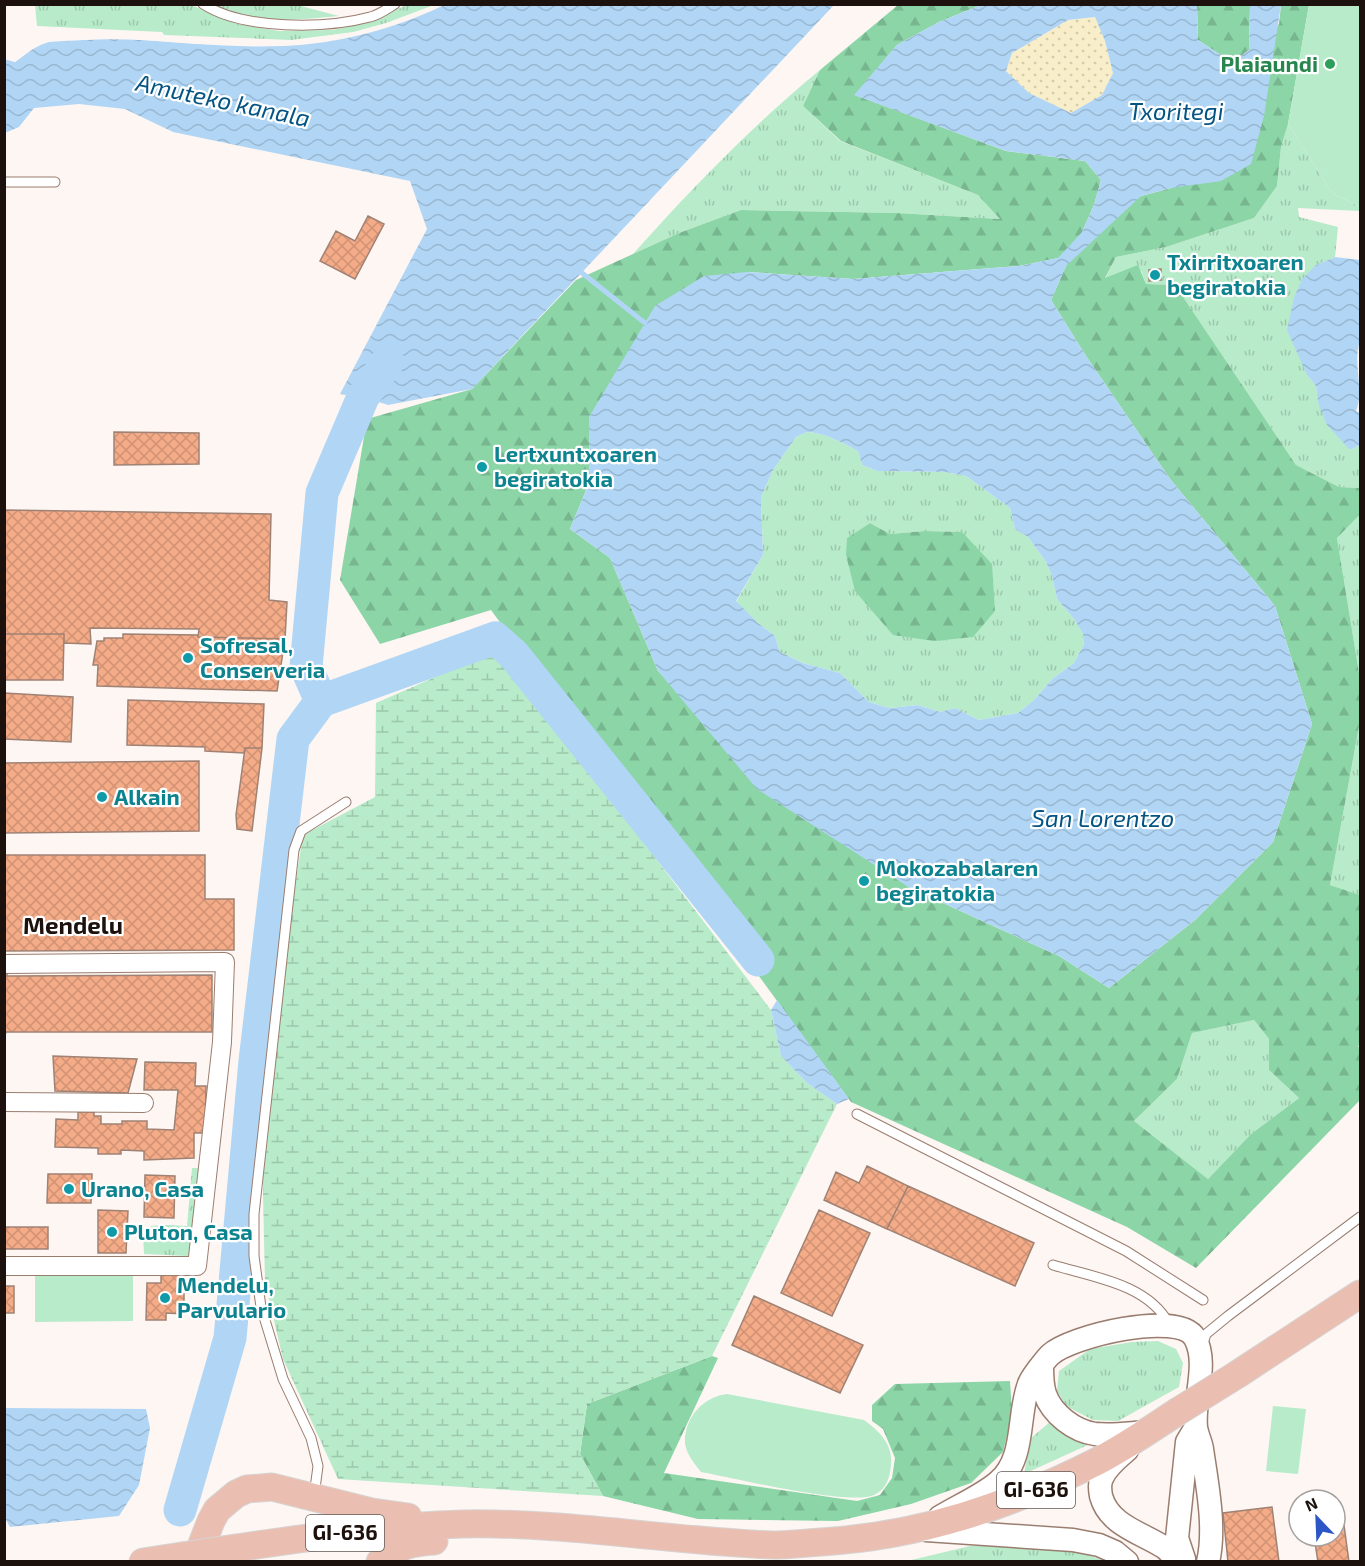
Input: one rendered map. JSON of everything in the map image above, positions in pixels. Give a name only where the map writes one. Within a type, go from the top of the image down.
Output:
[{"type":"main road","name":"GI-636","points":[[143,1562],[189,1559],[228,1549],[334,1534],[463,1524],[585,1529],[775,1545],[855,1540],[918,1530],[984,1510],[1036,1490],[1100,1460],[1147,1432],[1187,1420],[1238,1374],[1360,1294]]},
{"type":"main road","points":[[189,1559],[217,1510],[236,1494],[253,1488],[272,1487],[372,1512],[463,1524]]},
{"type":"main road","points":[[380,1562],[399,1548],[419,1542],[585,1529]]},
{"type":"street","points":[[4,964],[225,962],[222,1042],[196,1266],[4,1266]]},
{"type":"street","points":[[4,1102],[144,1103]]},
{"type":"street","points":[[918,1530],[999,1482],[1010,1468],[1016,1451],[1025,1394],[1030,1381],[1050,1355],[1066,1344],[1083,1338],[1129,1328],[1170,1326],[1182,1328],[1193,1335],[1201,1351],[1187,1420],[1187,1442],[1177,1538],[1191,1561]]},
{"type":"street","points":[[1042,1366],[1044,1393],[1049,1404],[1062,1418],[1076,1428],[1093,1434],[1147,1432]]},
{"type":"street","points":[[1187,1420],[1202,1447],[1211,1525],[1211,1548],[1191,1561]]},
{"type":"street","points":[[1147,1432],[1112,1464],[1101,1478],[1100,1488],[1103,1501],[1121,1524],[1191,1561]]},
{"type":"street","points":[[918,1530],[1073,1540],[1099,1545],[1115,1552],[1127,1562]]},
{"type":"lane","points":[[203,4],[212,10],[249,21],[289,24],[328,23],[372,16],[395,4]]},
{"type":"lane","points":[[4,182],[55,182]]},
{"type":"lane","points":[[313,1498],[318,1466],[311,1438],[283,1379],[261,1307],[254,1257],[254,1214],[294,850],[301,831],[346,802]]},
{"type":"lane","points":[[856,1114],[1126,1251],[1203,1300]]},
{"type":"lane","points":[[1201,1351],[1206,1334],[1360,1217]]},
{"type":"lane","points":[[1053,1265],[1135,1290],[1163,1313],[1170,1326]]},
{"type":"green space","points":[[35,5],[191,5],[238,24],[279,31],[333,30],[368,22],[407,5],[434,5],[386,23],[353,32],[291,40],[164,35],[162,32],[37,26]]},
{"type":"green space","points":[[210,5],[297,5],[339,16],[305,19],[258,18]]},
{"type":"green space","points":[[898,5],[981,5],[939,22],[897,45],[855,95],[1006,151],[1085,161],[1101,180],[1094,205],[1082,232],[1141,196],[1171,188],[1279,24],[1281,5],[1309,5],[1288,124],[1281,147],[1277,186],[1254,218],[1166,247],[1116,257],[1105,278],[1138,265],[1146,284],[1175,285],[1296,465],[1339,487],[1360,488],[1360,514],[1337,538],[1360,679],[1360,721],[1330,885],[1360,895],[1360,1044],[1358,1046],[1360,1049],[1360,1100],[1196,1268],[1127,1227],[851,1102],[491,610],[380,644],[340,580],[367,419],[472,389],[576,280],[679,233],[741,210],[897,213],[1000,219],[978,195],[841,141],[803,106],[820,70]],"holes":[[[1058,258],[1066,266],[1051,300],[1086,356],[1170,479],[1275,606],[1312,724],[1273,842],[1195,920],[1109,988],[1059,956],[910,888],[658,671],[610,558],[570,529],[589,483],[747,272],[853,279],[1019,266]],[[1254,1020],[1269,1039],[1269,1070],[1299,1098],[1251,1134],[1208,1179],[1134,1121],[1177,1079],[1192,1033]]]},
{"type":"green space","points":[[1197,5],[1250,5],[1249,50],[1237,59],[1227,59],[1198,40]]},
{"type":"green space","name":"Plaiaundi","points":[[1309,5],[1360,5],[1360,207],[1332,193],[1288,124]]},
{"type":"green space","points":[[820,70],[803,106],[840,141],[978,195],[1001,219],[897,213],[741,210],[679,233],[633,254],[723,158]]},
{"type":"green space","points":[[1288,124],[1332,193],[1360,207],[1360,211],[1298,208],[1299,217],[1338,227],[1335,257],[1316,265],[1307,375],[1316,386],[1318,403],[1350,450],[1360,445],[1360,488],[1339,487],[1296,465],[1175,285],[1146,284],[1141,271],[1105,279],[1116,257],[1166,247],[1254,218],[1277,186],[1281,147]]},
{"type":"green space","points":[[807,432],[834,439],[858,451],[862,465],[877,471],[945,472],[966,476],[1010,508],[1015,529],[1028,537],[1046,562],[1057,599],[1083,634],[1084,644],[1074,663],[1052,679],[1035,699],[1018,713],[979,720],[955,708],[940,712],[918,705],[889,708],[869,702],[840,673],[803,663],[780,652],[775,636],[736,602],[763,555],[761,497],[773,470],[796,437]],"holes":[[[870,523],[890,534],[925,531],[962,532],[847,538]]]},
{"type":"green space","points":[[1360,514],[1360,679],[1337,538]]},
{"type":"green space","points":[[870,523],[890,534],[925,531],[962,532],[992,564],[995,611],[973,637],[934,641],[893,635],[855,591],[846,555],[847,538]]},
{"type":"green space","points":[[497,650],[771,1010],[781,1056],[807,1083],[837,1104],[712,1356],[587,1404],[580,1454],[603,1496],[338,1479],[283,1359],[265,1282],[261,1102],[303,835],[375,797],[376,703]]},
{"type":"green space","points":[[1360,721],[1360,895],[1330,885]]},
{"type":"green space","points":[[1254,1020],[1269,1039],[1269,1070],[1299,1098],[1251,1134],[1208,1179],[1134,1121],[1177,1079],[1192,1033]]},
{"type":"green space","points":[[192,1168],[203,1168],[191,1254],[188,1256],[144,1254],[144,1235],[148,1228],[158,1225],[187,1226]]},
{"type":"green space","points":[[133,1273],[133,1321],[35,1322],[35,1274]]},
{"type":"green space","points":[[1158,1341],[1176,1349],[1183,1363],[1179,1387],[1118,1421],[1093,1420],[1066,1406],[1057,1391],[1059,1371],[1090,1349],[1132,1342]]},
{"type":"green space","points":[[712,1356],[718,1358],[664,1473],[857,1501],[880,1495],[892,1478],[895,1458],[883,1429],[872,1421],[872,1405],[895,1384],[1010,1381],[1012,1414],[1003,1452],[971,1483],[911,1504],[838,1521],[698,1519],[603,1496],[580,1454],[587,1404]]},
{"type":"green space","points":[[727,1394],[864,1420],[880,1433],[890,1450],[891,1469],[885,1486],[874,1495],[841,1497],[790,1490],[701,1472],[687,1451],[685,1443],[688,1425],[703,1404],[710,1399]]},
{"type":"green space","points":[[1273,1406],[1306,1409],[1298,1474],[1266,1471]]},
{"type":"green space","points":[[1050,1422],[1090,1444],[1024,1474],[1031,1438]]},
{"type":"green space","points":[[970,1546],[1062,1546],[1105,1561],[903,1562]]},
{"type":"sand","points":[[1095,17],[1105,41],[1113,73],[1102,95],[1071,113],[1029,93],[1005,70],[1012,53],[1068,20]]},
{"type":"water","name":"San Lorentzo","points":[[1197,4],[1198,40],[1227,59],[1237,59],[1249,50],[1250,5],[1281,5],[1264,116],[1251,164],[1221,181],[1171,188],[1141,196],[1066,266],[1051,300],[1086,356],[1170,479],[1275,606],[1312,724],[1273,842],[1195,920],[1109,988],[1059,956],[910,888],[757,789],[658,671],[610,558],[570,529],[589,483],[589,417],[655,306],[704,276],[747,272],[853,279],[1019,266],[1058,258],[1082,232],[1094,205],[1101,180],[1085,161],[1006,151],[854,95],[897,45],[939,22],[981,5]],"holes":[[[1095,17],[1105,41],[1113,73],[1102,95],[1071,113],[1029,93],[1006,71],[1012,53],[1068,20]],[[807,432],[827,436],[858,451],[862,465],[877,471],[945,472],[966,476],[1010,508],[1015,529],[1028,537],[1046,562],[1057,599],[1083,634],[1084,644],[1074,663],[1052,679],[1035,699],[1018,713],[979,720],[955,708],[940,712],[918,705],[889,708],[869,702],[840,673],[803,663],[780,652],[775,636],[736,601],[763,555],[761,497],[773,470],[796,437]]]},
{"type":"water","name":"Amuteko kanala","points":[[444,5],[834,5],[472,389],[388,405],[363,397],[340,394],[427,229],[410,181],[173,132],[125,109],[79,104],[34,108],[19,127],[5,133],[5,59],[15,62],[42,44],[107,39],[232,46],[303,45],[365,34],[406,21]]},
{"type":"water","points":[[1335,257],[1360,260],[1360,341],[1357,359],[1359,394],[1356,411],[1360,413],[1360,445],[1350,450],[1327,425],[1318,403],[1316,386],[1307,375],[1287,330],[1294,298],[1302,279],[1316,265]]},
{"type":"water","points":[[777,1000],[849,1099],[837,1104],[807,1083],[781,1056],[771,1010]]},
{"type":"water","points":[[5,1408],[146,1409],[150,1428],[139,1485],[119,1516],[10,1527],[5,1518]]},
{"type":"pier","points":[[437,4],[444,5],[371,32],[283,46],[196,44],[118,38],[46,42],[15,62],[5,59],[5,56],[15,59],[46,39],[118,35],[196,41],[283,43],[371,29]]},
{"type":"building","points":[[368,216],[384,224],[355,279],[320,261],[336,231],[355,241]]},
{"type":"building","name":"Txirritxoaren begiratokia","points":[[1161,269],[1161,280],[1149,281],[1149,270]]},
{"type":"building","points":[[114,432],[199,433],[199,464],[114,465]]},
{"type":"building","points":[[4,510],[271,514],[269,600],[287,602],[285,639],[198,637],[199,629],[90,628],[91,644],[64,643],[64,634],[4,634]]},
{"type":"building","points":[[4,634],[64,634],[63,680],[4,680]]},
{"type":"building","name":"Sofresal, Conserveria","points":[[123,634],[285,639],[277,691],[97,686],[98,665],[93,665],[97,641],[104,641],[104,638],[123,638]]},
{"type":"building","name":"Alkain","points":[[4,693],[73,697],[71,742],[4,739]]},
{"type":"building","name":"Alkain","points":[[128,700],[264,704],[262,748],[245,748],[244,753],[205,751],[205,747],[127,745]]},
{"type":"building","points":[[245,748],[262,748],[252,831],[237,829],[236,815]]},
{"type":"building","name":"Alkain","points":[[199,761],[199,831],[4,833],[4,763]]},
{"type":"building","points":[[4,855],[205,855],[205,899],[234,899],[234,950],[4,951]]},
{"type":"building","points":[[4,973],[7,973],[7,976],[212,975],[212,1032],[6,1032],[4,1038]]},
{"type":"building","points":[[53,1056],[137,1059],[128,1093],[55,1091]]},
{"type":"building","points":[[145,1062],[196,1063],[195,1086],[206,1086],[205,1133],[194,1133],[194,1158],[144,1160],[144,1151],[121,1150],[121,1154],[98,1154],[98,1148],[55,1147],[56,1119],[78,1120],[78,1112],[94,1112],[94,1116],[101,1116],[101,1124],[147,1121],[147,1129],[174,1130],[178,1090],[144,1090]]},
{"type":"building","points":[[867,1166],[908,1186],[887,1229],[824,1200],[836,1172],[859,1183]]},
{"type":"building","name":"Urano, Casa","points":[[48,1174],[92,1174],[91,1203],[47,1203]]},
{"type":"building","points":[[145,1175],[175,1176],[174,1218],[144,1217]]},
{"type":"building","points":[[908,1186],[1034,1243],[1015,1286],[887,1229]]},
{"type":"building","name":"Pluton, Casa","points":[[98,1210],[128,1211],[126,1253],[98,1253]]},
{"type":"building","points":[[819,1210],[870,1233],[832,1316],[781,1293]]},
{"type":"building","points":[[4,1227],[48,1227],[48,1249],[4,1249]]},
{"type":"building","name":"Mendelu, Parvulario","points":[[161,1274],[184,1274],[184,1314],[166,1313],[166,1320],[146,1320],[147,1283],[161,1283]]},
{"type":"building","points":[[4,1286],[14,1286],[14,1313],[4,1313]]},
{"type":"building","points":[[754,1296],[863,1345],[840,1393],[732,1345]]},
{"type":"building","points":[[1272,1507],[1279,1562],[1228,1562],[1223,1513]]},
{"type":"building","points":[[1347,1547],[1349,1562],[1318,1562],[1316,1548]]},
{"type":"waterway","points":[[582,273],[645,323]]},
{"type":"waterway","points":[[180,1510],[230,1338],[255,1061],[293,739],[321,701],[306,667],[322,493],[363,397],[388,361]]},
{"type":"waterway","points":[[321,701],[495,638],[514,655],[758,960]]},
{"type":"place","name":"Plaiaundi","points":[[1330,64]]},
{"type":"place","name":"Txirritxoaren begiratokia","points":[[1155,275]]},
{"type":"place","name":"Lertxuntxoaren begiratokia","points":[[482,467]]},
{"type":"place","name":"Sofresal, Conserveria","points":[[188,658]]},
{"type":"place","name":"Alkain","points":[[102,797]]},
{"type":"place","name":"Mokozabalaren begiratokia","points":[[864,881]]},
{"type":"place","name":"Urano, Casa","points":[[69,1189]]},
{"type":"place","name":"Pluton, Casa","points":[[112,1232]]},
{"type":"place","name":"Mendelu, Parvulario","points":[[165,1298]]},
{"type":"district","name":"Mendelu","points":[[73,926]]},
{"type":"water label","name":"Txoritegi","points":[[1176,112]]}]
